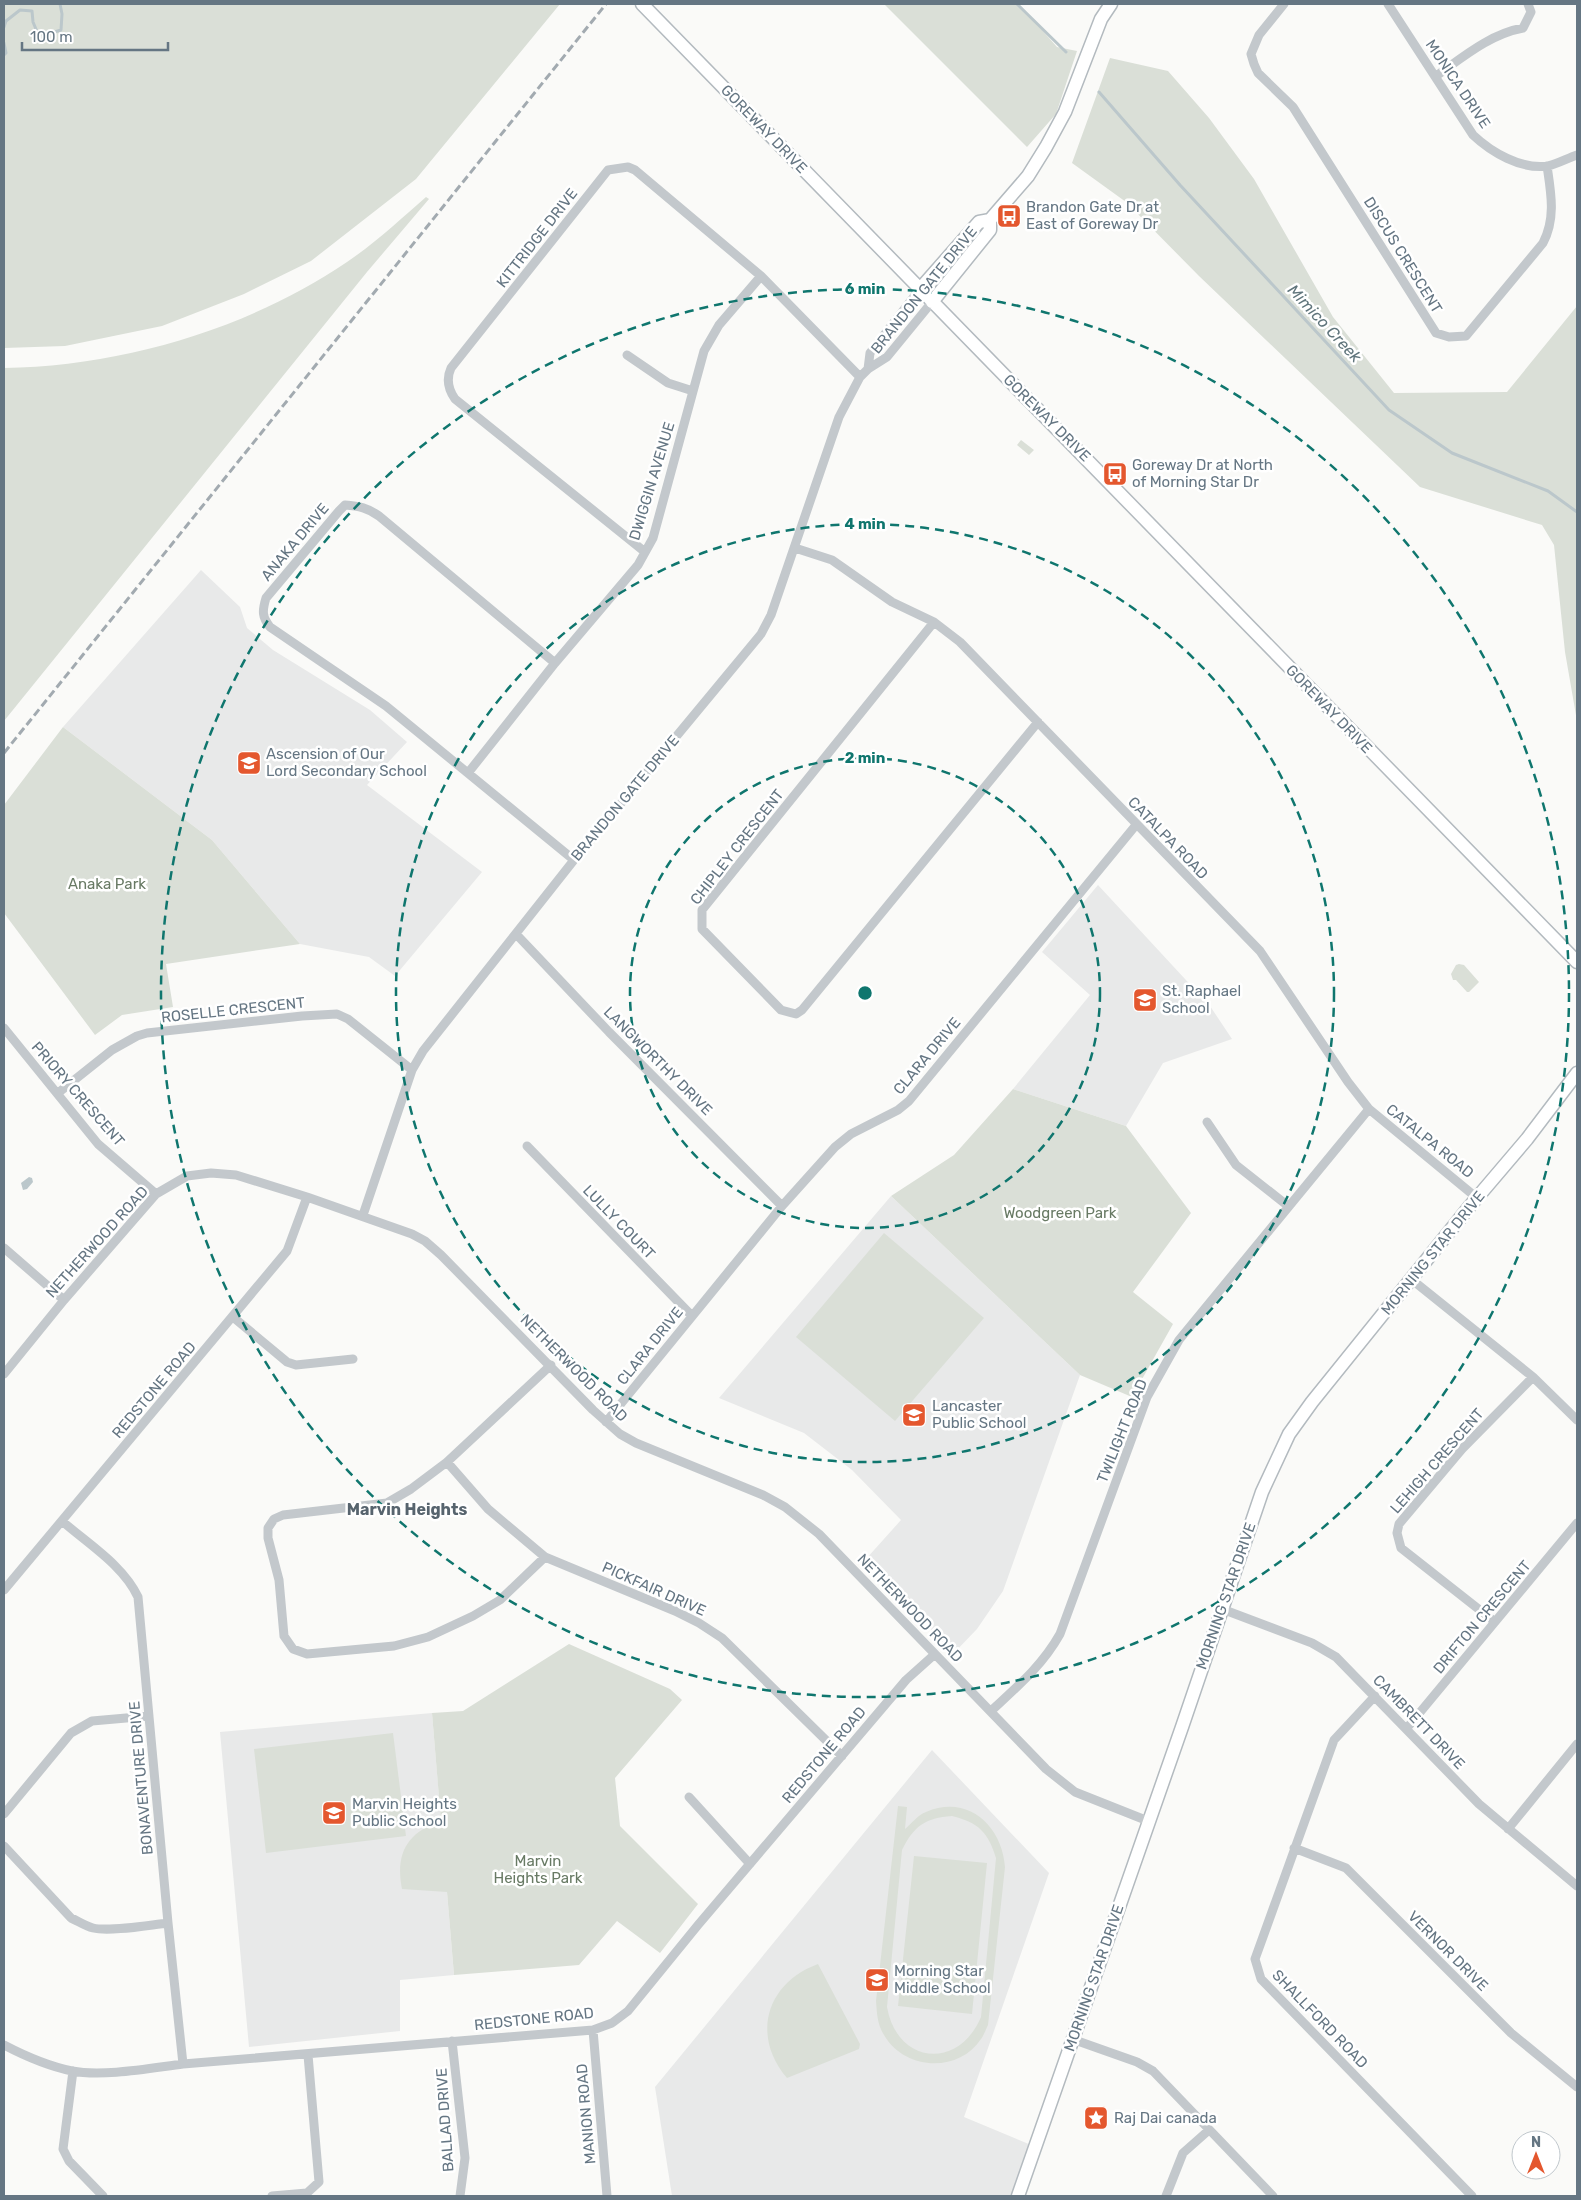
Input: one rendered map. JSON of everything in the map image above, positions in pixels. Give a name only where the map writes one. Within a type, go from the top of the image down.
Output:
[{"type":"street","name":"GOREWAY DRIVE","points":[[642,4],[1577,962]]},
{"type":"street","name":"BRANDON GATE DRIVE","points":[[868,369],[870,353],[920,289],[979,222],[990,220],[1028,176],[1065,112],[1101,19],[1111,4]]},
{"type":"street","name":"DISCUS CRESCENT","points":[[1284,4],[1259,35],[1251,54],[1258,73],[1293,107],[1436,333],[1449,337],[1466,336],[1543,243],[1549,232],[1552,219],[1547,166]]},
{"type":"street","name":"MONICA DRIVE","points":[[1388,4],[1473,135],[1487,149],[1524,164],[1547,166],[1577,155]]},
{"type":"street","points":[[1436,76],[1491,39],[1510,30],[1523,28],[1531,12],[1528,4]]},
{"type":"street","name":"KITTRIDGE DRIVE","points":[[645,552],[455,399],[451,393],[448,374],[608,170],[628,167],[635,170],[761,276],[860,377]]},
{"type":"street","name":"BRANDON GATE DRIVE","points":[[363,1215],[412,1070],[422,1051],[574,860],[761,634],[771,615],[795,548],[833,431],[860,377],[868,369],[887,357],[990,230],[990,220]]},
{"type":"street","name":"DWIGGIN AVENUE","points":[[468,773],[555,663],[638,565],[653,538],[704,351],[712,336],[761,276]]},
{"type":"street","points":[[628,354],[668,383],[693,391]]},
{"type":"street","name":"ANAKA DRIVE","points":[[555,663],[378,516],[368,509],[355,506],[345,505],[339,511],[266,598],[263,618],[270,627],[386,706],[574,860]]},
{"type":"street","name":"CATALPA ROAD","points":[[795,548],[832,560],[892,602],[934,622],[960,642],[1260,952],[1348,1082],[1369,1109],[1477,1198]]},
{"type":"street","name":"CHIPLEY CRESCENT","points":[[934,622],[702,910],[702,929],[781,1010],[796,1014],[802,1010],[1038,722]]},
{"type":"street","name":"CLARA DRIVE","points":[[606,1422],[782,1206],[834,1147],[851,1134],[898,1110],[909,1101],[1136,825]]},
{"type":"street","name":"LANGWORTHY DRIVE","points":[[516,934],[609,1032],[782,1206]]},
{"type":"street","name":"ROSELLE CRESCENT","points":[[58,1093],[112,1050],[137,1036],[302,1016],[337,1014],[348,1019],[412,1070]]},
{"type":"street","name":"PRIORY CRESCENT","points":[[4,1028],[98,1144],[156,1194]]},
{"type":"street","name":"MORNING STAR DRIVE","points":[[1018,2196],[1262,1492],[1289,1434],[1312,1402],[1411,1279],[1527,1139],[1577,1073]]},
{"type":"street","name":"TWILIGHT ROAD","points":[[991,1711],[1039,1666],[1060,1634],[1147,1397],[1179,1340],[1369,1109]]},
{"type":"street","points":[[1208,1122],[1236,1165],[1288,1206]]},
{"type":"street","name":"LULLY COURT","points":[[527,1146],[692,1316]]},
{"type":"street","name":"NETHERWOOD ROAD","points":[[4,1374],[64,1300],[156,1194],[187,1176],[211,1173],[236,1175],[363,1215],[412,1234],[425,1241],[620,1434],[636,1443],[763,1495],[785,1507],[819,1534],[1046,1769],[1075,1792],[1148,1821]]},
{"type":"street","name":"REDSTONE ROAD","points":[[4,1590],[234,1317],[287,1251],[307,1197]]},
{"type":"street","points":[[4,1248],[64,1300]]},
{"type":"street","points":[[1411,1279],[1533,1377],[1577,1420]]},
{"type":"street","points":[[234,1317],[287,1362],[296,1365],[353,1359]]},
{"type":"street","points":[[545,1557],[500,1600],[474,1616],[428,1637],[394,1646],[307,1654],[296,1652],[288,1645],[284,1636],[279,1580],[268,1538],[268,1528],[274,1519],[292,1513],[387,1503],[411,1489],[447,1462],[551,1365]]},
{"type":"street","name":"LEHIGH CRESCENT","points":[[1495,1622],[1401,1548],[1397,1533],[1399,1524],[1462,1449],[1533,1377]]},
{"type":"street","name":"PICKFAIR DRIVE","points":[[447,1462],[488,1509],[545,1557],[674,1610],[722,1638],[842,1756]]},
{"type":"street","name":"BONAVENTURE DRIVE","points":[[62,1522],[120,1571],[138,1597],[183,2064]]},
{"type":"street","name":"DRIFTON CRESCENT","points":[[1407,1728],[1577,1523]]},
{"type":"street","name":"CAMBRETT DRIVE","points":[[1222,1609],[1324,1648],[1336,1657],[1479,1804],[1577,1886]]},
{"type":"street","name":"REDSTONE ROAD","points":[[4,2045],[26,2056],[73,2071],[119,2072],[183,2064],[593,2030],[612,2023],[628,2012],[906,1680],[935,1654]]},
{"type":"street","name":"SHALLFORD ROAD","points":[[1375,1696],[1334,1740],[1255,1959],[1261,1979],[1472,2196]]},
{"type":"street","points":[[4,1814],[71,1733],[92,1721],[149,1716]]},
{"type":"street","points":[[1508,1829],[1577,1744]]},
{"type":"street","points":[[689,1797],[750,1864]]},
{"type":"street","points":[[4,1846],[71,1918],[83,1924],[93,1928],[108,1928],[168,1923]]},
{"type":"street","name":"VERNOR DRIVE","points":[[1294,1848],[1346,1868],[1511,2033],[1577,2087]]},
{"type":"street","name":"MANION ROAD","points":[[593,2030],[607,2196]]},
{"type":"street","points":[[1072,2039],[1146,2066],[1154,2071],[1208,2130],[1273,2196]]},
{"type":"street","name":"BALLAD DRIVE","points":[[452,2041],[465,2158],[460,2196]]},
{"type":"street","points":[[272,2196],[307,2193],[319,2182],[308,2055]]},
{"type":"street","points":[[73,2071],[63,2149],[69,2161],[103,2196]]},
{"type":"street","points":[[1166,2196],[1183,2152],[1208,2130]]},
{"type":"shaded area","name":"Ascension of Our Lord Secondary School","points":[[201,570],[240,607],[247,628],[273,650],[370,710],[407,742],[367,785],[482,872],[395,976],[369,957],[300,944],[212,840],[63,727]]},
{"type":"shaded area","name":"St. Raphael School","points":[[1098,885],[1210,1006],[1232,1039],[1163,1063],[1126,1126],[1013,1089],[1090,995],[1042,952]]},
{"type":"shaded area","points":[[29,1177],[32,1178],[33,1182],[27,1189],[23,1190],[21,1183]]},
{"type":"shaded area","name":"Lancaster Public School","points":[[891,1196],[1080,1375],[1003,1591],[977,1629],[953,1654],[866,1559],[901,1520],[852,1470],[804,1433],[719,1398]]},
{"type":"shaded area","name":"Marvin Heights Public School","points":[[432,1713],[454,1975],[400,1980],[400,2031],[249,2047],[220,1732]]},
{"type":"shaded area","name":"Morning Star Middle School","points":[[932,1750],[1049,1873],[964,2117],[1036,2147],[1018,2196],[672,2196],[655,2087]]},
{"type":"green space","points":[[4,4],[560,4],[416,179],[311,261],[244,294],[162,326],[65,346],[4,348]]},
{"type":"green space","points":[[884,4],[1019,4],[1057,47],[1077,51],[1056,114],[1027,147]]},
{"type":"green space","points":[[1110,58],[1168,71],[1209,118],[1254,179],[1333,317],[1394,393],[1507,392],[1577,306],[1577,721],[1565,652],[1554,545],[1542,525],[1420,487],[1199,276],[1126,202],[1072,163]]},
{"type":"green space","points":[[426,197],[429,199],[367,272],[4,721],[4,368],[49,366],[139,351],[183,339],[268,307],[309,286],[347,262],[378,239]]},
{"type":"green space","points":[[1021,440],[1034,450],[1029,455],[1017,445]]},
{"type":"green space","name":"Anaka Park","points":[[63,727],[212,840],[300,944],[166,964],[173,1007],[122,1015],[95,1035],[4,913],[4,805]]},
{"type":"green space","points":[[1456,965],[1464,965],[1479,982],[1469,992],[1456,980],[1453,980],[1451,974]]},
{"type":"green space","name":"Woodgreen Park","points":[[1013,1089],[1126,1126],[1191,1213],[1133,1292],[1173,1324],[1132,1397],[1080,1375],[891,1196],[954,1155]]},
{"type":"green space","points":[[884,1233],[984,1318],[895,1421],[796,1337]]},
{"type":"green space","name":"Marvin Heights Park","points":[[569,1644],[670,1689],[682,1700],[615,1778],[620,1826],[698,1904],[660,1953],[617,1921],[579,1965],[454,1975],[447,1892],[402,1889],[400,1876],[402,1855],[406,1846],[420,1831],[441,1821],[432,1713],[463,1711]]},
{"type":"green space","points":[[393,1733],[406,1836],[266,1853],[254,1749]]},
{"type":"green space","points":[[898,1806],[907,1807],[905,1829],[926,1812],[956,1807],[969,1811],[980,1817],[990,1827],[1002,1852],[1005,1867],[988,2025],[984,2034],[971,2050],[959,2058],[931,2063],[917,2061],[893,2047],[884,2035],[879,2023],[876,2001]],"holes":[[[952,1816],[976,1826],[986,1835],[996,1858],[981,2017],[971,2034],[958,2046],[944,2053],[929,2054],[915,2049],[903,2040],[893,2026],[887,2007],[902,1850],[916,1829],[927,1821]]]},
{"type":"green space","points":[[914,1856],[987,1863],[972,2014],[898,2006]]},
{"type":"green space","points":[[818,1964],[860,2044],[859,2049],[787,2078],[776,2062],[769,2045],[767,2028],[769,2012],[776,1997],[786,1984],[800,1973]]},
{"type":"waterway","name":"Mimico Creek","points":[[4,27],[6,21],[20,10],[32,11],[33,22],[38,34],[48,34],[61,30],[62,14],[60,4]]},
{"type":"waterway","name":"Mimico Creek","points":[[1017,4],[1066,52]]},
{"type":"waterway","name":"Mimico Creek","points":[[4,43],[6,53],[4,55]]},
{"type":"waterway","name":"Mimico Creek","points":[[1099,92],[1180,185],[1389,410],[1452,453],[1548,491],[1577,512]]},
{"type":"railway","points":[[4,753],[606,4]]},
{"type":"place","name":"Brandon Gate Dr at East of Goreway Dr","points":[[1009,216]]},
{"type":"place","name":"Goreway Dr at North of Morning Star Dr","points":[[1115,474]]},
{"type":"place","name":"Ascension of Our Lord Secondary School","points":[[249,763]]},
{"type":"place","name":"St. Raphael School","points":[[1145,1000]]},
{"type":"place","name":"Lancaster Public School","points":[[914,1415]]},
{"type":"place","name":"Marvin Heights Public School","points":[[334,1813]]},
{"type":"place","name":"Morning Star Middle School","points":[[877,1980]]},
{"type":"place","name":"Raj Dai canada","points":[[1096,2118]]},
{"type":"district","name":"Marvin Heights","points":[[407,1509]]}]
